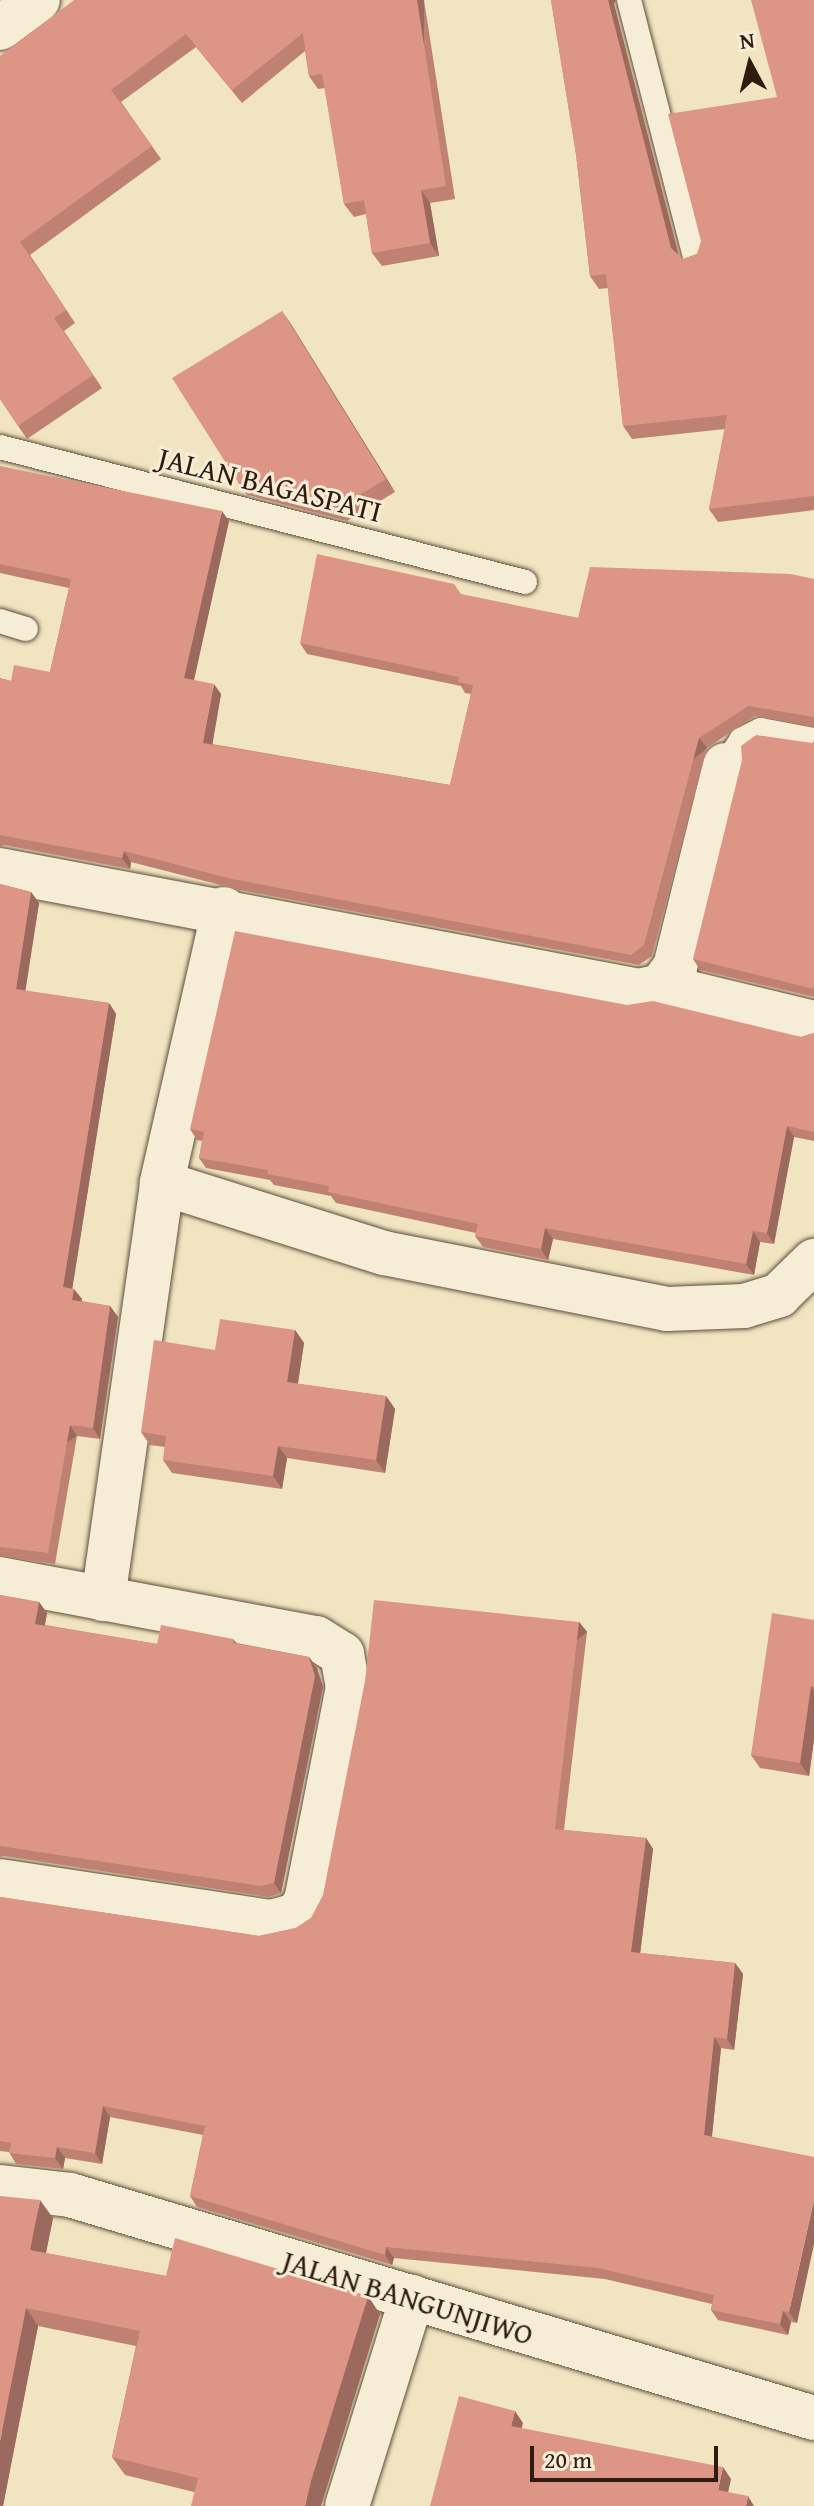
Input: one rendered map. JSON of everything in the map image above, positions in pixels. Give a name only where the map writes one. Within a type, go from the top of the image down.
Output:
[{"type":"street","points":[[0,28],[38,0]]},
{"type":"street","points":[[661,986],[675,967],[725,765]]},
{"type":"street","points":[[0,870],[224,909],[639,991],[661,986],[814,1023]]},
{"type":"street","points":[[103,1599],[162,1183],[224,909]]},
{"type":"street","points":[[162,1183],[384,1253],[667,1309],[744,1306],[779,1295],[814,1261]]},
{"type":"street","points":[[0,1579],[316,1638],[342,1654],[348,1687],[306,1901],[297,1915],[270,1922],[0,1881]]},
{"type":"street","name":"JALAN BANGUNJIWO","points":[[0,2187],[70,2195],[814,2418]]},
{"type":"street","points":[[347,2506],[412,2297]]},
{"type":"lane","points":[[629,0],[695,257]]},
{"type":"lane","name":"JALAN BAGASPATI","points":[[0,447],[525,582]]},
{"type":"lane","points":[[0,621],[26,629]]},
{"type":"lane","points":[[725,765],[741,740],[761,730],[814,740]]},
{"type":"building","points":[[74,0],[417,0],[446,186],[421,190],[430,243],[372,253],[364,200],[344,204],[322,74],[309,76],[303,33],[232,90],[186,34],[111,90],[152,146],[20,242],[66,310],[54,318],[93,375],[18,426],[0,399],[0,56]]},
{"type":"building","points":[[551,0],[608,0],[671,248],[683,259],[697,254],[701,241],[668,114],[777,97],[751,0],[814,0],[814,496],[709,509],[727,415],[623,426],[606,274],[590,276],[576,154]]},
{"type":"building","points":[[282,311],[386,479],[338,508],[238,482],[172,378]]},
{"type":"building","points":[[0,466],[222,511],[184,678],[214,684],[203,743],[450,785],[473,685],[458,682],[459,677],[300,643],[317,554],[454,584],[461,594],[578,618],[590,567],[791,574],[814,579],[814,717],[748,706],[699,738],[644,945],[631,955],[232,879],[124,851],[122,858],[0,835],[0,678],[11,681],[14,665],[50,672],[71,579],[0,564]]},
{"type":"building","points":[[756,735],[814,741],[814,989],[693,959],[742,760],[741,746]]},
{"type":"building","points":[[0,884],[31,892],[16,989],[109,1003],[63,1287],[74,1289],[72,1300],[110,1306],[93,1428],[70,1425],[48,1553],[0,1547]]},
{"type":"building","points":[[235,931],[627,1005],[653,1001],[801,1037],[814,1033],[814,1132],[787,1126],[767,1233],[753,1231],[746,1264],[545,1228],[541,1249],[475,1236],[478,1224],[328,1192],[329,1186],[267,1174],[268,1170],[199,1158],[204,1132],[190,1129]]},
{"type":"building","points":[[220,1319],[295,1330],[287,1382],[386,1396],[376,1460],[278,1446],[273,1476],[163,1460],[166,1436],[141,1432],[154,1340],[215,1350]]},
{"type":"building","points":[[0,1595],[39,1602],[35,1624],[157,1644],[161,1625],[309,1657],[315,1676],[274,1883],[261,1886],[0,1846]]},
{"type":"building","points":[[374,1600],[579,1622],[555,1829],[646,1838],[631,1952],[735,1963],[727,2039],[714,2037],[704,2135],[814,2157],[814,2200],[789,2312],[783,2311],[780,2324],[711,2310],[714,2295],[598,2268],[386,2247],[385,2255],[190,2196],[205,2126],[103,2106],[95,2153],[57,2147],[55,2158],[9,2153],[11,2143],[0,2141],[0,1897],[259,1936],[296,1928],[311,1918],[323,1895],[365,1681]]},
{"type":"building","points":[[772,1613],[814,1620],[814,1687],[811,1686],[800,1763],[751,1755]]},
{"type":"building","points":[[0,2196],[40,2200],[30,2250],[166,2276],[175,2238],[368,2296],[305,2506],[191,2506],[198,2478],[112,2457],[140,2331],[26,2308],[0,2441]]},
{"type":"building","points":[[459,2396],[515,2411],[511,2426],[723,2467],[718,2490],[748,2496],[746,2506],[430,2506]]}]
